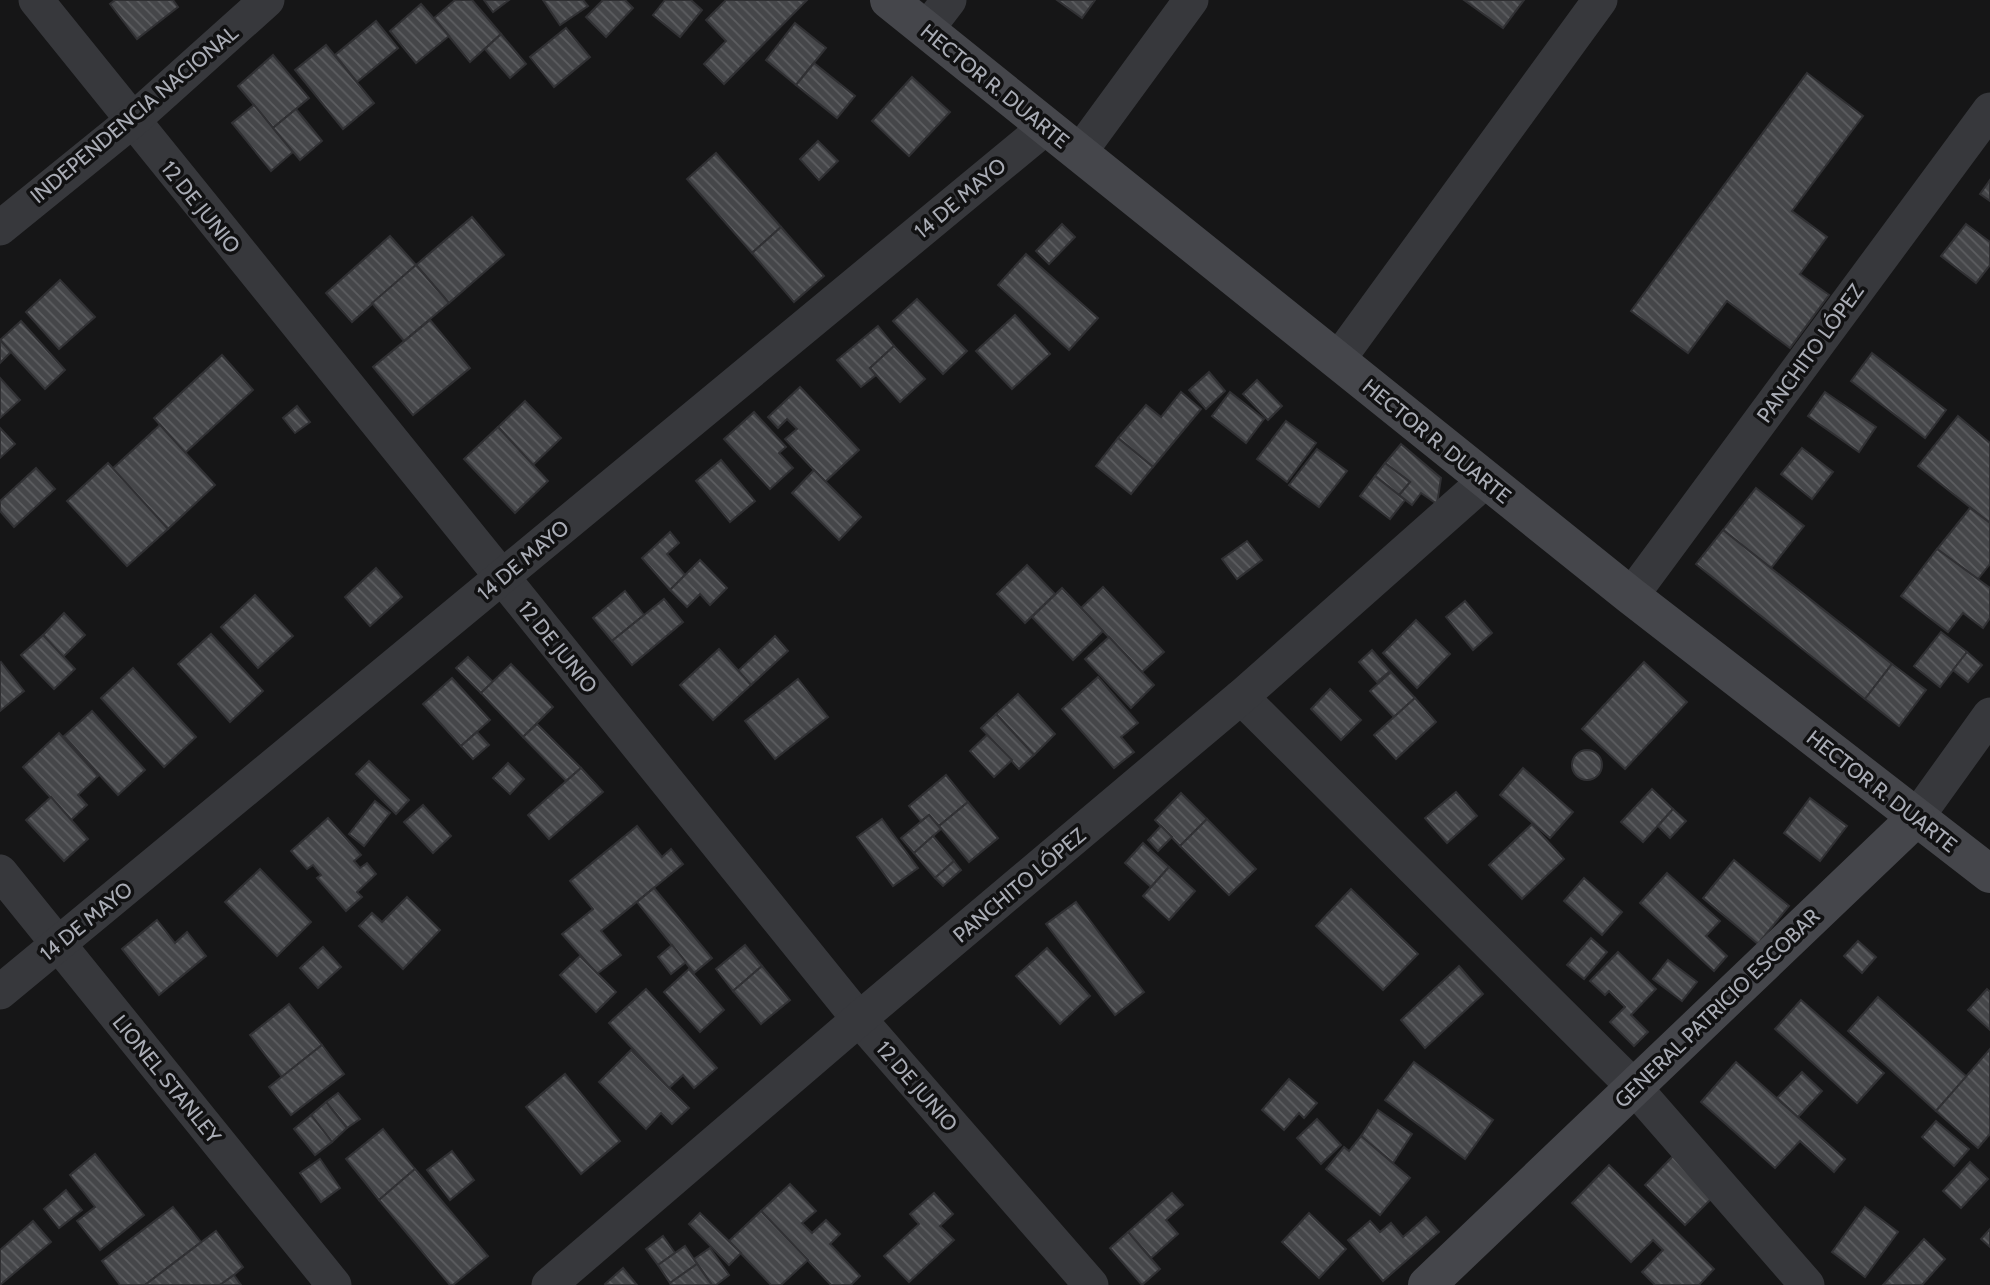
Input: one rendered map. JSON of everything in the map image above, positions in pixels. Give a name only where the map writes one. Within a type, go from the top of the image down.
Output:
[{"type":"street","name":"12 DE JUNIO","points":[[36,0],[859,1019],[1091,1285]]},
{"type":"street","name":"INDEPENDENCIA NACIONAL","points":[[0,228],[132,121],[267,0]]},
{"type":"street","name":"HECTOR R. DUARTE","points":[[889,0],[1486,481],[1990,874]]},
{"type":"street","points":[[926,30],[949,0]]},
{"type":"street","points":[[1079,153],[1191,0]]},
{"type":"street","points":[[1337,361],[1600,0]]},
{"type":"street","name":"PANCHITO LÓPEZ","points":[[1631,596],[1990,110]]},
{"type":"street","name":"14 DE MAYO","points":[[0,992],[1045,127]]},
{"type":"street","name":"PANCHITO LÓPEZ","points":[[549,1285],[1241,697],[1486,481]]},
{"type":"street","points":[[1241,697],[1634,1087],[1807,1285]]},
{"type":"street","name":"GENERAL PATRICIO ESCOBAR","points":[[1427,1285],[1916,818],[1990,715]]},
{"type":"street","name":"LIONEL STANLEY","points":[[0,872],[334,1285]]},
{"type":"building","points":[[115,0],[173,0],[178,7],[137,39],[110,4]]},
{"type":"building","points":[[455,0],[472,0],[501,34],[470,62],[434,18]]},
{"type":"building","points":[[484,0],[509,0],[493,12]]},
{"type":"building","points":[[543,0],[583,0],[588,6],[560,25]]},
{"type":"building","points":[[603,0],[625,0],[633,8],[606,37],[586,17]]},
{"type":"building","points":[[665,0],[691,0],[702,10],[680,37],[653,15]]},
{"type":"building","points":[[726,0],[807,0],[724,84],[704,64],[726,41],[706,20]]},
{"type":"building","points":[[1057,0],[1095,0],[1082,18]]},
{"type":"building","points":[[1464,0],[1524,0],[1503,28]]},
{"type":"building","points":[[421,4],[449,36],[416,63],[390,31]]},
{"type":"building","points":[[376,21],[398,48],[357,82],[335,55]]},
{"type":"building","points":[[795,23],[826,48],[796,85],[766,60]]},
{"type":"building","points":[[566,28],[590,57],[554,87],[530,57]]},
{"type":"building","points":[[501,34],[526,64],[510,78],[485,49]]},
{"type":"building","points":[[326,45],[374,103],[343,129],[295,70]]},
{"type":"building","points":[[273,55],[309,98],[273,128],[238,86]]},
{"type":"building","points":[[814,63],[855,96],[837,118],[796,85]]},
{"type":"building","points":[[1807,73],[1863,116],[1792,211],[1827,237],[1800,274],[1829,295],[1790,348],[1727,301],[1688,353],[1631,311]]},
{"type":"building","points":[[912,77],[950,112],[909,156],[872,121]]},
{"type":"building","points":[[254,105],[293,152],[271,171],[232,123]]},
{"type":"building","points":[[296,109],[322,141],[300,160],[273,128]]},
{"type":"building","points":[[818,141],[838,161],[819,180],[800,159]]},
{"type":"building","points":[[716,153],[781,227],[752,253],[687,179]]},
{"type":"building","points":[[1990,180],[1990,201],[1980,194]]},
{"type":"building","points":[[472,217],[504,255],[449,303],[416,265]]},
{"type":"building","points":[[1062,224],[1075,237],[1049,264],[1036,251]]},
{"type":"building","points":[[1966,224],[1990,242],[1990,265],[1976,283],[1941,256]]},
{"type":"building","points":[[781,227],[824,276],[794,302],[752,253]]},
{"type":"building","points":[[390,236],[416,265],[352,322],[326,293]]},
{"type":"building","points":[[1026,254],[1098,318],[1069,350],[998,285]]},
{"type":"building","points":[[416,265],[449,303],[404,341],[372,303]]},
{"type":"building","points":[[60,280],[95,317],[59,349],[26,312]]},
{"type":"building","points":[[917,299],[967,351],[943,374],[893,321]]},
{"type":"building","points":[[1015,315],[1050,354],[1012,389],[976,351]]},
{"type":"building","points":[[430,320],[470,368],[413,415],[373,367]]},
{"type":"building","points":[[21,321],[65,370],[45,389],[0,340]]},
{"type":"building","points":[[878,326],[894,346],[870,368],[876,375],[861,387],[837,360]]},
{"type":"building","points":[[0,340],[11,352],[0,363]]},
{"type":"building","points":[[894,346],[925,379],[900,402],[870,368]]},
{"type":"building","points":[[1872,353],[1946,410],[1925,438],[1851,381]]},
{"type":"building","points":[[222,355],[253,390],[185,453],[154,418]]},
{"type":"building","points":[[1209,372],[1225,391],[1206,409],[1189,390]]},
{"type":"building","points":[[0,378],[20,400],[0,418]]},
{"type":"building","points":[[1257,380],[1282,406],[1268,420],[1243,394]]},
{"type":"building","points":[[800,387],[859,450],[825,482],[785,439],[797,429],[787,419],[778,428],[768,417]]},
{"type":"building","points":[[1181,392],[1201,409],[1153,467],[1118,438],[1146,405],[1161,417]]},
{"type":"building","points":[[1230,392],[1264,419],[1246,443],[1212,416]]},
{"type":"building","points":[[1825,392],[1876,427],[1859,452],[1808,416]]},
{"type":"building","points":[[525,401],[561,438],[533,465],[498,427]]},
{"type":"building","points":[[297,406],[310,422],[295,433],[283,418]]},
{"type":"building","points":[[754,412],[786,447],[779,453],[793,468],[770,489],[724,439]]},
{"type":"building","points":[[1958,416],[1990,443],[1990,523],[1918,466]]},
{"type":"building","points":[[1286,421],[1316,443],[1287,482],[1257,459]]},
{"type":"building","points":[[160,425],[215,485],[168,529],[112,469]]},
{"type":"building","points":[[498,427],[548,481],[515,513],[464,459]]},
{"type":"building","points":[[0,428],[15,444],[0,458]]},
{"type":"building","points":[[1118,438],[1153,467],[1131,494],[1096,466]]},
{"type":"building","points":[[1401,444],[1441,478],[1437,504],[1421,493],[1412,505],[1399,495],[1410,482],[1385,463]]},
{"type":"building","points":[[1802,448],[1833,472],[1812,499],[1781,474]]},
{"type":"building","points":[[1317,449],[1347,471],[1319,507],[1289,485]]},
{"type":"building","points":[[721,460],[755,501],[730,522],[696,481]]},
{"type":"building","points":[[108,463],[168,529],[127,566],[67,501]]},
{"type":"building","points":[[1385,463],[1410,482],[1399,495],[1375,476]]},
{"type":"building","points":[[36,468],[55,489],[14,527],[0,511],[0,501]]},
{"type":"building","points":[[814,470],[861,517],[839,540],[792,493]]},
{"type":"building","points":[[1375,476],[1405,500],[1390,519],[1360,496]]},
{"type":"building","points":[[1756,488],[1804,526],[1771,568],[1723,530]]},
{"type":"building","points":[[1970,508],[1990,523],[1990,564],[1978,579],[1937,549]]},
{"type":"building","points":[[1723,530],[1892,664],[1865,699],[1696,564]]},
{"type":"building","points":[[670,532],[679,543],[667,554],[685,575],[670,590],[642,558]]},
{"type":"building","points":[[1247,541],[1262,560],[1237,579],[1222,559]]},
{"type":"building","points":[[1937,549],[1990,588],[1990,618],[1983,628],[1963,613],[1948,632],[1901,596]]},
{"type":"building","points":[[700,560],[727,588],[710,605],[700,594],[687,607],[670,590]]},
{"type":"building","points":[[1027,565],[1055,594],[1025,623],[997,594]]},
{"type":"building","points":[[376,568],[402,597],[370,626],[345,597]]},
{"type":"building","points":[[1103,587],[1164,652],[1142,672],[1081,608]]},
{"type":"building","points":[[1062,588],[1103,631],[1073,660],[1032,617]]},
{"type":"building","points":[[625,591],[644,615],[612,641],[593,618]]},
{"type":"building","points":[[255,595],[293,636],[258,668],[221,627]]},
{"type":"building","points":[[664,599],[683,622],[632,665],[612,641]]},
{"type":"building","points":[[1465,601],[1492,633],[1473,650],[1446,617]]},
{"type":"building","points":[[64,613],[85,635],[63,657],[43,635]]},
{"type":"building","points":[[1416,620],[1450,654],[1417,688],[1383,653]]},
{"type":"building","points":[[1941,632],[1967,652],[1940,687],[1914,666]]},
{"type":"building","points":[[211,634],[263,691],[230,722],[178,664]]},
{"type":"building","points":[[43,635],[75,669],[54,689],[21,655]]},
{"type":"building","points":[[775,636],[788,651],[751,685],[738,671]]},
{"type":"building","points":[[1109,637],[1154,685],[1131,708],[1085,659]]},
{"type":"building","points":[[719,649],[751,685],[713,720],[680,685]]},
{"type":"building","points":[[1372,650],[1390,671],[1377,682],[1359,662]]},
{"type":"building","points":[[1967,652],[1982,665],[1968,682],[1953,670]]},
{"type":"building","points":[[468,657],[493,682],[481,693],[456,668]]},
{"type":"building","points":[[1644,662],[1687,702],[1625,769],[1582,729]]},
{"type":"building","points":[[0,663],[24,691],[0,711]]},
{"type":"building","points":[[511,664],[553,707],[523,737],[481,693]]},
{"type":"building","points":[[1892,664],[1926,690],[1899,726],[1865,699]]},
{"type":"building","points":[[133,668],[196,737],[164,767],[101,698]]},
{"type":"building","points":[[1391,672],[1415,698],[1394,717],[1370,691]]},
{"type":"building","points":[[1098,677],[1138,723],[1121,737],[1134,752],[1114,768],[1062,709]]},
{"type":"building","points":[[452,678],[490,720],[461,746],[423,704]]},
{"type":"building","points":[[798,679],[828,717],[775,759],[745,721]]},
{"type":"building","points":[[1330,689],[1361,720],[1341,740],[1311,709]]},
{"type":"building","points":[[1018,694],[1055,734],[1034,755],[996,714]]},
{"type":"building","points":[[1415,698],[1436,722],[1396,759],[1374,735]]},
{"type":"building","points":[[92,711],[145,770],[118,795],[64,736]]},
{"type":"building","points":[[996,714],[1034,755],[1019,769],[981,728]]},
{"type":"building","points":[[537,724],[581,768],[566,781],[523,737]]},
{"type":"building","points":[[477,732],[489,745],[473,759],[461,746]]},
{"type":"building","points":[[59,733],[98,776],[78,795],[87,805],[71,820],[23,767]]},
{"type":"building","points":[[987,735],[1012,760],[994,777],[970,751]]},
{"type":"building","points":[[1587,750],[1598,754],[1602,765],[1598,776],[1587,780],[1576,776],[1572,765],[1576,754]]},
{"type":"building","points":[[369,761],[409,800],[396,814],[356,774]]},
{"type":"building","points":[[508,763],[524,779],[510,794],[493,778]]},
{"type":"building","points":[[581,768],[603,792],[549,839],[528,815]]},
{"type":"building","points":[[1523,768],[1573,812],[1550,838],[1500,795]]},
{"type":"building","points":[[946,775],[968,802],[939,826],[929,815],[921,821],[909,806]]},
{"type":"building","points":[[1652,789],[1673,809],[1643,842],[1621,822]]},
{"type":"building","points":[[1456,792],[1477,816],[1447,843],[1425,818]]},
{"type":"building","points":[[1181,793],[1207,819],[1180,846],[1155,820]]},
{"type":"building","points":[[51,797],[88,839],[64,861],[26,820]]},
{"type":"building","points":[[1810,798],[1847,826],[1820,861],[1784,833]]},
{"type":"building","points":[[375,801],[390,813],[364,846],[349,834]]},
{"type":"building","points":[[968,802],[998,838],[969,862],[939,826]]},
{"type":"building","points":[[423,805],[451,836],[433,853],[404,822]]},
{"type":"building","points":[[1673,809],[1686,821],[1670,838],[1658,826]]},
{"type":"building","points":[[929,815],[941,829],[914,853],[901,838]]},
{"type":"building","points":[[328,818],[361,855],[354,861],[360,868],[367,863],[376,874],[357,892],[362,897],[346,911],[317,878],[321,875],[313,865],[307,869],[291,851]]},
{"type":"building","points":[[882,819],[918,868],[893,886],[857,837]]},
{"type":"building","points":[[1207,819],[1256,869],[1229,895],[1180,846]]},
{"type":"building","points":[[1532,824],[1564,859],[1522,899],[1489,865]]},
{"type":"building","points":[[637,826],[662,857],[671,849],[683,864],[601,931],[621,955],[597,974],[562,934],[593,909],[570,881]]},
{"type":"building","points":[[1161,826],[1172,837],[1158,851],[1148,840]]},
{"type":"building","points":[[933,836],[954,861],[935,878],[914,853]]},
{"type":"building","points":[[1143,843],[1169,867],[1151,887],[1125,863]]},
{"type":"building","points":[[1734,860],[1789,906],[1758,944],[1703,898]]},
{"type":"building","points":[[954,861],[961,870],[943,886],[935,878]]},
{"type":"building","points":[[1169,867],[1195,891],[1169,920],[1143,896]]},
{"type":"building","points":[[260,869],[311,922],[277,956],[225,902]]},
{"type":"building","points":[[1667,873],[1720,921],[1706,936],[1727,956],[1714,971],[1640,903]]},
{"type":"building","points":[[1584,878],[1622,912],[1602,935],[1564,901]]},
{"type":"building","points":[[654,888],[712,958],[694,973],[637,902]]},
{"type":"building","points":[[1351,889],[1418,954],[1383,990],[1316,926]]},
{"type":"building","points":[[407,897],[440,930],[403,969],[359,926],[372,913],[382,922]]},
{"type":"building","points":[[1076,902],[1144,992],[1115,1015],[1046,924]]},
{"type":"building","points":[[157,920],[175,943],[187,932],[206,956],[159,995],[122,949]]},
{"type":"building","points":[[1591,938],[1607,952],[1584,979],[1567,965]]},
{"type":"building","points":[[1858,941],[1876,957],[1862,973],[1844,956]]},
{"type":"building","points":[[672,945],[686,962],[671,974],[658,957]]},
{"type":"building","points":[[745,945],[762,966],[733,991],[716,969]]},
{"type":"building","points":[[323,947],[341,967],[318,988],[300,968]]},
{"type":"building","points":[[1047,948],[1090,996],[1060,1024],[1016,976]]},
{"type":"building","points":[[1618,952],[1656,989],[1631,1015],[1648,1032],[1634,1046],[1610,1022],[1625,1007],[1609,991],[1605,995],[1590,981]]},
{"type":"building","points":[[580,956],[616,992],[596,1012],[560,975]]},
{"type":"building","points":[[1668,960],[1697,982],[1682,1001],[1653,979]]},
{"type":"building","points":[[762,966],[790,1000],[761,1024],[733,991]]},
{"type":"building","points":[[1459,966],[1483,994],[1425,1048],[1401,1020]]},
{"type":"building","points":[[689,969],[724,1010],[700,1032],[664,992]]},
{"type":"building","points":[[646,989],[717,1068],[694,1088],[683,1075],[669,1088],[609,1023]]},
{"type":"building","points":[[1987,989],[1990,992],[1990,1030],[1968,1010]]},
{"type":"building","points":[[1878,997],[1967,1077],[1936,1111],[1848,1031]]},
{"type":"building","points":[[1801,1000],[1884,1073],[1857,1103],[1775,1029]]},
{"type":"building","points":[[289,1004],[322,1045],[282,1077],[250,1035]]},
{"type":"building","points":[[322,1045],[344,1074],[291,1115],[269,1087]]},
{"type":"building","points":[[1990,1049],[1990,1134],[1978,1148],[1936,1111]]},
{"type":"building","points":[[631,1050],[689,1108],[672,1124],[661,1113],[646,1129],[599,1082]]},
{"type":"building","points":[[1414,1062],[1493,1120],[1465,1159],[1385,1100]]},
{"type":"building","points":[[1736,1062],[1845,1159],[1834,1172],[1800,1141],[1775,1168],[1701,1102]]},
{"type":"building","points":[[1802,1072],[1822,1091],[1798,1117],[1777,1098]]},
{"type":"building","points":[[565,1074],[620,1141],[581,1174],[526,1107]]},
{"type":"building","points":[[1289,1079],[1317,1103],[1304,1118],[1299,1113],[1284,1130],[1262,1110]]},
{"type":"building","points":[[338,1093],[360,1119],[347,1128],[326,1102]]},
{"type":"building","points":[[326,1102],[347,1128],[332,1142],[311,1115]]},
{"type":"building","points":[[1378,1110],[1412,1134],[1393,1163],[1361,1136]]},
{"type":"building","points":[[311,1115],[332,1142],[315,1155],[294,1129]]},
{"type":"building","points":[[1317,1119],[1341,1145],[1321,1164],[1297,1138]]},
{"type":"building","points":[[1936,1121],[1969,1149],[1954,1166],[1922,1137]]},
{"type":"building","points":[[383,1129],[415,1169],[379,1200],[346,1159]]},
{"type":"building","points":[[1361,1136],[1410,1178],[1380,1215],[1326,1169],[1344,1147],[1349,1151]]},
{"type":"building","points":[[452,1151],[474,1180],[450,1200],[427,1170]]},
{"type":"building","points":[[95,1154],[144,1215],[100,1250],[77,1221],[95,1207],[70,1175]]},
{"type":"building","points":[[1674,1155],[1716,1194],[1685,1225],[1645,1185]]},
{"type":"building","points":[[320,1159],[340,1188],[321,1202],[300,1173]]},
{"type":"building","points":[[1970,1162],[1988,1179],[1961,1208],[1943,1191]]},
{"type":"building","points":[[1609,1165],[1714,1269],[1699,1285],[1655,1285],[1642,1272],[1663,1250],[1653,1240],[1631,1262],[1572,1203]]},
{"type":"building","points":[[415,1169],[488,1256],[453,1285],[450,1285],[379,1200]]},
{"type":"building","points":[[790,1184],[816,1211],[802,1223],[812,1233],[826,1220],[840,1234],[830,1244],[860,1276],[851,1285],[831,1285],[761,1211]]},
{"type":"building","points":[[66,1190],[82,1210],[59,1228],[44,1209]]},
{"type":"building","points":[[934,1193],[953,1214],[940,1226],[954,1240],[909,1282],[884,1256],[919,1224],[910,1214]]},
{"type":"building","points":[[1172,1193],[1183,1205],[1166,1220],[1178,1234],[1151,1258],[1128,1232]]},
{"type":"building","points":[[173,1207],[201,1242],[145,1285],[120,1285],[102,1261]]},
{"type":"building","points":[[1865,1207],[1898,1232],[1865,1277],[1832,1252]]},
{"type":"building","points":[[761,1211],[808,1260],[781,1285],[771,1285],[729,1241]]},
{"type":"building","points":[[700,1213],[741,1253],[729,1265],[689,1224]]},
{"type":"building","points":[[1309,1213],[1346,1249],[1319,1278],[1282,1242]]},
{"type":"building","points":[[1426,1217],[1439,1232],[1383,1281],[1348,1240],[1370,1221],[1380,1232],[1391,1223],[1403,1237]]},
{"type":"building","points":[[33,1221],[51,1242],[0,1285],[0,1250]]},
{"type":"building","points":[[1990,1229],[1990,1247],[1981,1239]]},
{"type":"building","points":[[216,1231],[243,1267],[234,1275],[220,1285],[145,1285]]},
{"type":"building","points":[[1128,1232],[1160,1269],[1142,1285],[1110,1248]]},
{"type":"building","points":[[663,1236],[675,1253],[658,1265],[646,1249]]},
{"type":"building","points":[[1924,1239],[1945,1259],[1922,1285],[1883,1285]]},
{"type":"building","points":[[685,1246],[697,1264],[670,1283],[658,1265]]},
{"type":"building","points":[[710,1248],[729,1275],[716,1285],[712,1285],[694,1259]]},
{"type":"building","points":[[697,1264],[712,1285],[671,1285],[670,1283]]},
{"type":"building","points":[[623,1268],[637,1285],[605,1284]]},
{"type":"building","points":[[234,1275],[241,1285],[220,1285]]}]
